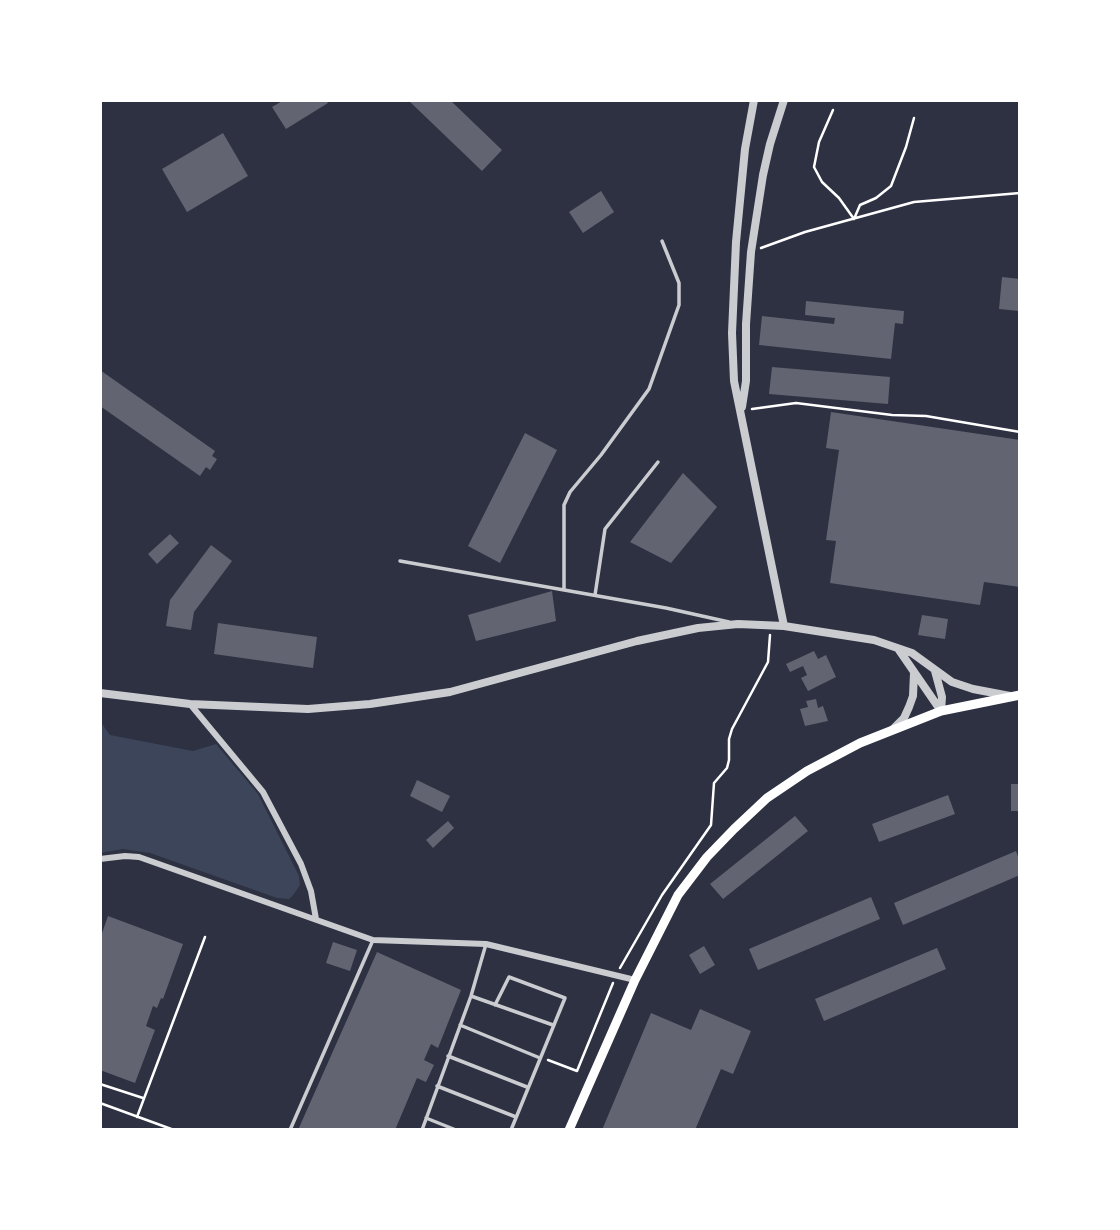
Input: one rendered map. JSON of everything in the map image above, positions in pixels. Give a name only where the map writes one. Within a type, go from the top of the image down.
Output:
[{"type":"main road","points":[[569,1130],[635,980],[678,895],[707,857],[734,828],[767,798],[807,771],[892,730],[941,711],[1016,696]]},
{"type":"street","points":[[754,100],[740,187],[732,333],[734,381],[784,626]]},
{"type":"street","points":[[741,410],[746,381],[746,324],[751,253],[763,175],[784,100]]},
{"type":"street","points":[[100,693],[190,704],[308,709],[370,704],[450,692],[637,641],[698,628],[738,624],[784,626],[874,639],[919,657],[934,671],[952,682],[973,690],[1016,696]]},
{"type":"street","points":[[897,648],[941,711]]},
{"type":"street","points":[[892,730],[904,718],[913,696],[914,670]]},
{"type":"street","points":[[934,671],[943,697],[941,711]]},
{"type":"street","points":[[190,704],[263,792],[301,864],[311,891],[316,919]]},
{"type":"street","points":[[100,859],[139,857],[373,940],[486,944],[635,980]]},
{"type":"lane","points":[[564,590],[564,505],[570,492],[649,389],[679,305],[679,284],[662,240]]},
{"type":"lane","points":[[595,595],[606,529],[658,462]]},
{"type":"lane","points":[[400,561],[666,608],[738,624]]},
{"type":"lane","points":[[290,1130],[373,940]]},
{"type":"lane","points":[[422,1130],[471,996],[486,944]]},
{"type":"lane","points":[[495,1004],[509,977],[565,998],[511,1130]]},
{"type":"lane","points":[[471,996],[553,1025]]},
{"type":"lane","points":[[460,1025],[540,1058]]},
{"type":"lane","points":[[448,1056],[528,1088]]},
{"type":"lane","points":[[438,1086],[516,1117]]},
{"type":"lane","points":[[426,1118],[456,1130]]},
{"type":"path","points":[[833,110],[819,142],[814,167],[822,182],[855,219]]},
{"type":"path","points":[[855,219],[860,205],[876,198],[891,186],[914,118]]},
{"type":"path","points":[[751,253],[804,232],[914,202],[1020,193]]},
{"type":"path","points":[[741,410],[796,403],[892,415],[926,416],[1020,432]]},
{"type":"path","points":[[540,1058],[577,1071],[616,976],[662,895],[711,825],[714,783],[727,768],[732,729],[768,662],[770,625]]},
{"type":"path","points":[[136,1117],[205,937]]},
{"type":"path","points":[[100,1084],[144,1098]]},
{"type":"path","points":[[100,1103],[174,1130]]},
{"type":"shaded area","points":[[100,721],[110,735],[193,751],[216,744],[258,794],[299,876],[300,885],[294,894],[289,899],[277,898],[150,853],[123,849],[100,853]]},
{"type":"building","points":[[284,100],[326,100],[328,103],[286,129],[272,107]]},
{"type":"building","points":[[408,100],[450,100],[502,150],[482,171]]},
{"type":"building","points":[[223,133],[248,176],[187,212],[162,169]]},
{"type":"building","points":[[601,191],[614,212],[583,233],[569,212]]},
{"type":"building","points":[[1002,277],[1020,279],[1019,311],[999,309]]},
{"type":"building","points":[[806,301],[904,311],[903,324],[895,323],[891,359],[759,345],[762,316],[834,324],[835,318],[805,315]]},
{"type":"building","points":[[772,367],[890,377],[888,404],[769,394]]},
{"type":"building","points":[[100,370],[215,451],[212,456],[217,459],[210,470],[206,467],[200,476],[100,406]]},
{"type":"building","points":[[831,412],[1020,440],[1020,587],[984,582],[980,605],[830,583],[836,541],[826,540],[839,450],[826,448]]},
{"type":"building","points":[[525,433],[557,450],[500,563],[468,546]]},
{"type":"building","points":[[683,473],[717,507],[671,563],[630,542]]},
{"type":"building","points":[[170,534],[179,543],[157,564],[148,554]]},
{"type":"building","points":[[211,545],[232,561],[194,612],[191,630],[166,626],[170,600]]},
{"type":"building","points":[[552,591],[556,621],[476,641],[468,615]]},
{"type":"building","points":[[922,615],[948,619],[945,639],[918,635]]},
{"type":"building","points":[[218,623],[317,637],[313,668],[214,654]]},
{"type":"building","points":[[814,651],[818,659],[826,655],[836,677],[808,691],[801,678],[807,675],[803,666],[790,672],[786,664]]},
{"type":"building","points":[[816,699],[818,708],[823,706],[828,721],[805,726],[800,709],[808,707],[806,701]]},
{"type":"building","points":[[417,780],[450,796],[442,812],[410,796]]},
{"type":"building","points":[[1011,784],[1020,784],[1020,811],[1011,811]]},
{"type":"building","points":[[948,795],[955,814],[879,842],[872,824]]},
{"type":"building","points":[[795,816],[808,831],[723,899],[710,884]]},
{"type":"building","points":[[448,821],[454,828],[433,848],[426,840]]},
{"type":"building","points":[[1016,851],[1020,862],[1020,875],[903,925],[894,903]]},
{"type":"building","points":[[871,897],[880,919],[758,970],[749,949]]},
{"type":"building","points":[[108,916],[183,944],[163,999],[161,998],[157,1008],[153,1006],[146,1026],[155,1030],[135,1083],[100,1070],[100,939]]},
{"type":"building","points":[[333,942],[357,950],[350,971],[326,963]]},
{"type":"building","points":[[704,946],[715,965],[700,974],[689,955]]},
{"type":"building","points":[[937,948],[946,969],[824,1021],[815,999]]},
{"type":"building","points":[[377,952],[461,990],[438,1048],[431,1044],[424,1060],[434,1065],[426,1082],[417,1078],[395,1130],[298,1130]]},
{"type":"building","points":[[700,1009],[751,1031],[733,1074],[721,1069],[695,1130],[602,1130],[651,1013],[691,1030]]}]
